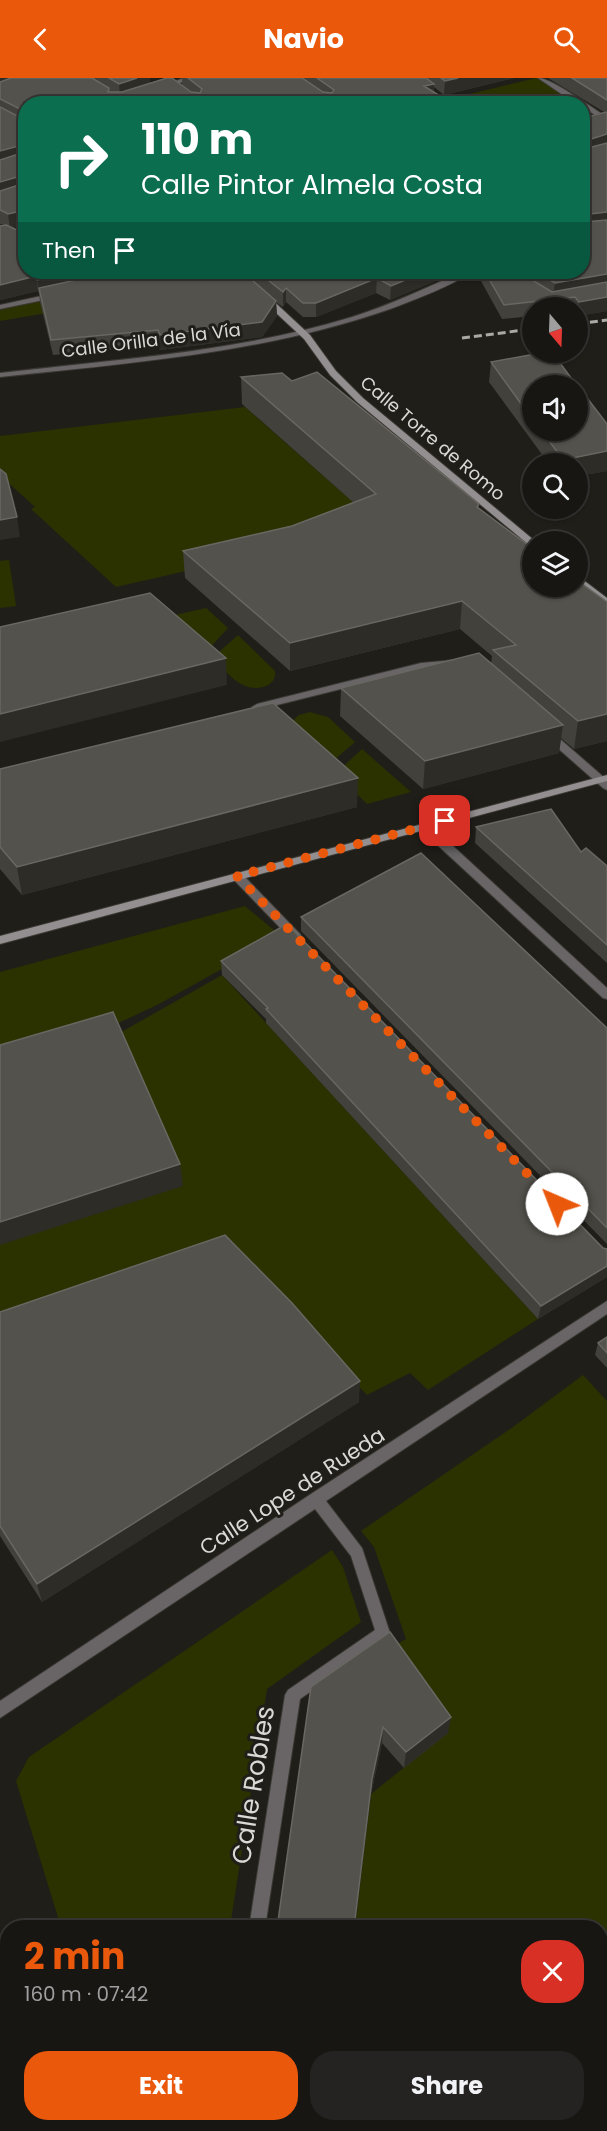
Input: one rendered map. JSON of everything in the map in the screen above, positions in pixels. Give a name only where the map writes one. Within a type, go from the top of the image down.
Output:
[{"type":"main road","name":"Calle Torre de Romo","points":[[261,294],[304,334],[340,381],[433,462],[522,535]]},
{"type":"main road","points":[[588,587],[607,603]]},
{"type":"main road","points":[[0,939],[424,826],[605,781]]},
{"type":"street","points":[[150,92],[191,78]]},
{"type":"street","points":[[541,78],[569,96]]},
{"type":"street","points":[[171,85],[180,91]]},
{"type":"street","points":[[590,110],[607,120]]},
{"type":"street","name":"Calle Orilla de la Vía","points":[[0,375],[251,345],[304,334],[398,304],[452,279]]},
{"type":"street","points":[[0,307],[68,292]]},
{"type":"street","points":[[248,709],[421,666],[451,663],[462,665]]},
{"type":"street","points":[[539,726],[605,781]]},
{"type":"street","points":[[424,826],[607,995]]},
{"type":"street","points":[[237,876],[307,948]]},
{"type":"street","name":"Calle Lope de Rueda","points":[[0,1710],[607,1307]]},
{"type":"street","name":"Calle Robles","points":[[258,1920],[293,1695],[383,1632],[357,1553],[316,1499]]},
{"type":"green space","points":[[541,78],[570,96],[462,96]]},
{"type":"green space","points":[[91,287],[118,301],[0,321],[0,307]]},
{"type":"green space","points":[[245,407],[345,495],[404,472],[282,549],[116,587],[31,509],[35,507],[0,475],[0,436]]},
{"type":"green space","points":[[9,560],[16,606],[0,608],[0,561]]},
{"type":"green space","points":[[206,608],[228,628],[205,653],[166,617]]},
{"type":"green space","points":[[238,635],[275,671],[274,680],[268,685],[258,688],[243,685],[212,658]]},
{"type":"green space","points":[[310,712],[328,717],[355,742],[327,766],[291,722],[299,715]]},
{"type":"green space","points":[[362,749],[411,792],[367,804],[336,773]]},
{"type":"green space","points":[[245,906],[281,936],[159,1004],[91,1036],[0,1062],[0,972]]},
{"type":"green space","points":[[222,975],[538,1319],[428,1390],[410,1373],[367,1395],[230,1252],[0,1335],[0,1070],[116,1035]]},
{"type":"green space","points":[[583,1375],[607,1401],[607,1920],[356,1920],[371,1794],[447,1733],[388,1649],[406,1639],[374,1547],[361,1531],[513,1427]]},
{"type":"green space","points":[[332,1550],[343,1567],[361,1622],[267,1689],[231,1920],[59,1920],[16,1781],[29,1757]]},
{"type":"building","points":[[11,78],[92,78],[109,88],[108,92],[122,92],[172,78],[191,92],[200,93],[202,89],[188,78],[302,78],[323,92],[332,93],[334,90],[317,78],[426,78],[434,84],[424,86],[440,96],[18,96],[18,108],[0,99],[0,82]]},
{"type":"building","points":[[109,78],[137,78],[119,84]]},
{"type":"building","points":[[441,78],[458,78],[445,81]]},
{"type":"building","points":[[572,78],[607,78],[607,100]]},
{"type":"building","points":[[0,107],[18,116],[18,146],[0,151]]},
{"type":"building","points":[[607,112],[607,134],[590,139],[590,116]]},
{"type":"building","points":[[607,143],[607,212],[590,214],[590,147]]},
{"type":"building","points":[[18,154],[18,177],[0,182],[0,160]]},
{"type":"building","points":[[18,185],[18,212],[8,214],[0,210],[0,191]]},
{"type":"building","points":[[607,220],[607,274],[590,277],[590,221]]},
{"type":"building","points":[[6,225],[18,230],[18,279],[24,279],[0,285],[0,226]]},
{"type":"building","points":[[81,279],[251,279],[276,301],[262,322],[160,335],[158,330],[51,340],[39,288]]},
{"type":"building","points":[[267,279],[375,279],[316,303],[303,303],[286,288],[283,292]]},
{"type":"building","points":[[379,279],[408,279],[391,286]]},
{"type":"building","points":[[489,279],[531,279],[552,292],[607,282],[607,297],[588,300],[588,297],[522,297],[522,303],[504,305]]},
{"type":"building","points":[[548,279],[578,279],[555,283]]},
{"type":"building","points":[[522,356],[522,363],[560,363],[569,375],[522,375],[522,405],[491,362]]},
{"type":"building","points":[[317,372],[479,504],[477,507],[522,541],[522,597],[588,597],[588,588],[607,602],[607,714],[578,721],[493,650],[516,645],[462,601],[290,643],[183,551],[292,526],[376,494],[241,377],[282,373],[292,381]]},
{"type":"building","points":[[588,399],[607,424],[607,451],[588,455],[588,453],[558,453],[549,441],[588,441]]},
{"type":"building","points":[[0,469],[6,474],[17,517],[0,520]]},
{"type":"building","points":[[150,593],[226,658],[0,714],[0,627]]},
{"type":"building","points":[[479,653],[563,725],[425,761],[341,688]]},
{"type":"building","points":[[273,703],[358,778],[17,867],[0,847],[0,769]]},
{"type":"building","points":[[551,809],[581,852],[586,848],[607,866],[607,945],[476,827]]},
{"type":"building","points":[[421,853],[607,1028],[607,1228],[301,917]]},
{"type":"building","points":[[287,924],[603,1248],[607,1249],[607,1266],[541,1306],[266,1009],[268,1008],[221,961]]},
{"type":"building","points":[[113,1012],[180,1164],[0,1222],[0,1045]]},
{"type":"building","points":[[225,1235],[292,1303],[360,1381],[37,1584],[0,1526],[0,1312]]},
{"type":"building","points":[[607,1337],[607,1353],[598,1343]]},
{"type":"building","points":[[390,1632],[451,1717],[406,1752],[383,1727],[372,1779],[355,1920],[278,1920],[311,1687]]},
{"type":"railway","points":[[588,323],[607,320]]},
{"type":"railway","points":[[462,338],[522,330]]},
{"type":"route","points":[[445,821],[237,876],[557,1204]]}]
